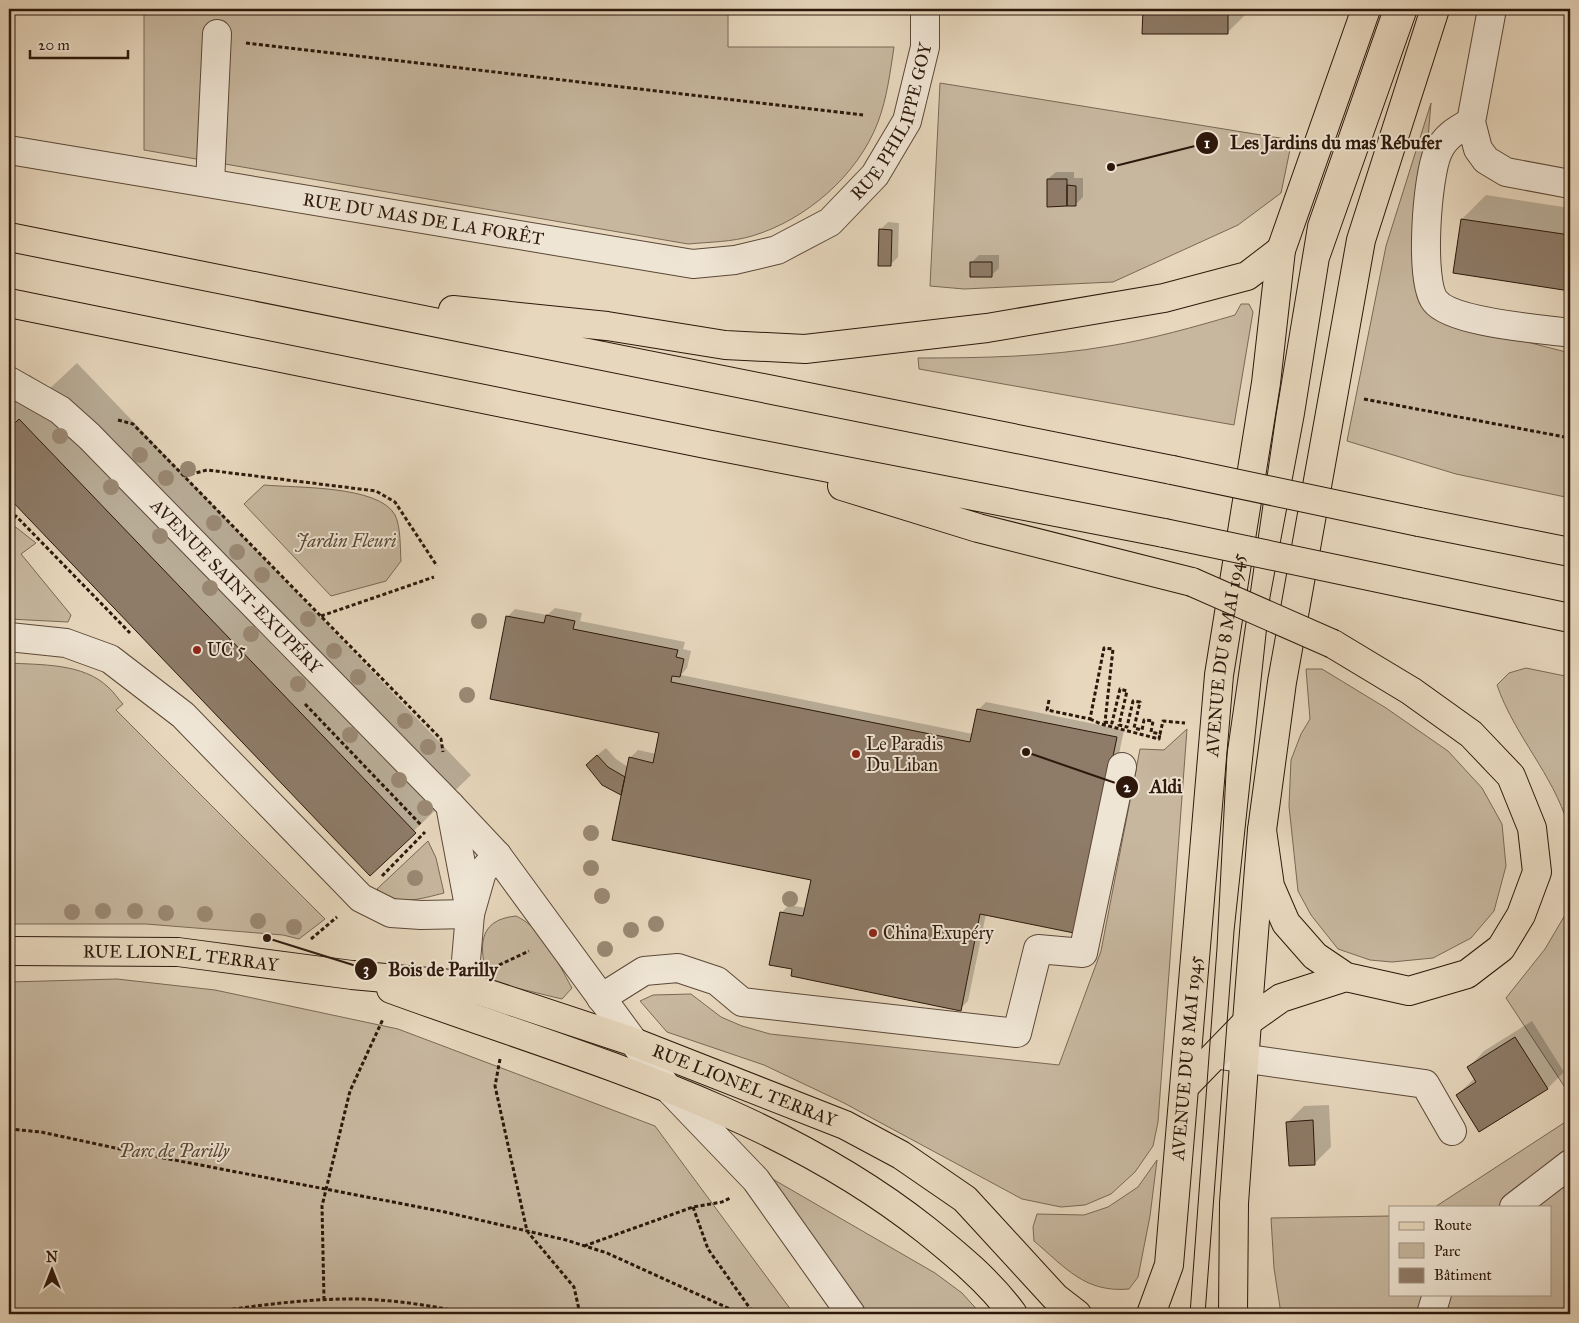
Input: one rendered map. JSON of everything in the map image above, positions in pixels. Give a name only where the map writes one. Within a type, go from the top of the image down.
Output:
[{"type":"main road","name":"AVENUE DU 8 MAI 1945","points":[[1151,1314],[1169,1265],[1186,1085],[1219,675],[1266,383],[1281,250],[1366,9]]},
{"type":"main road","points":[[1233,1314],[1234,1203],[1246,1022],[1262,830],[1282,682],[1361,240],[1435,9]]},
{"type":"main road","points":[[9,237],[1172,470],[1570,552]]},
{"type":"main road","points":[[282,292],[607,326],[725,345],[805,349],[987,328],[1164,298],[1247,276],[1281,250]]},
{"type":"main road","points":[[9,303],[706,444],[1164,533],[1570,618]]},
{"type":"main road","points":[[706,444],[978,528],[1192,582],[1332,644],[1411,691],[1471,734],[1511,776],[1532,828],[1537,872],[1521,915],[1501,948],[1467,974],[1409,991],[1346,976],[1315,956],[1286,923],[1270,886],[1262,830]]},
{"type":"main road","name":"RUE LIONEL TERRAY","points":[[9,952],[178,952],[352,975],[462,985],[632,1041],[846,1125],[902,1155],[965,1199],[1055,1297],[1077,1314]]},
{"type":"main road","name":"RUE LIONEL TERRAY","points":[[352,975],[505,1031],[666,1086],[768,1132],[874,1190],[951,1250],[983,1280],[1013,1314]]},
{"type":"main road","points":[[1186,1085],[1246,1022],[1281,998],[1346,976]]},
{"type":"street","name":"RUE PHILIPPE GOY","points":[[830,222],[875,174],[907,121],[925,48],[925,9]]},
{"type":"street","points":[[1492,9],[1471,122],[1478,149],[1486,160],[1506,172],[1570,184]]},
{"type":"street","points":[[210,183],[217,37]]},
{"type":"street","points":[[1471,122],[1448,136],[1437,153],[1428,209],[1426,276],[1435,302],[1459,317],[1570,333]]},
{"type":"street","name":"RUE DU MAS DE LA FORÊT","points":[[9,150],[693,264],[735,260],[777,250],[830,222]]},
{"type":"street","name":"AVENUE SAINT-EXUPÉRY","points":[[9,382],[60,410],[89,436],[450,804],[497,855],[666,1086],[756,1180],[851,1314]]},
{"type":"street","points":[[9,638],[66,643],[110,659],[183,715],[361,898],[391,913],[421,915],[470,914]]},
{"type":"street","points":[[601,998],[644,970],[678,968],[717,981],[742,1002],[1017,1033],[1038,949],[1083,953],[1122,767]]},
{"type":"street","points":[[450,804],[470,914]]},
{"type":"street","points":[[462,1014],[462,985],[470,914],[482,872],[497,855]]},
{"type":"street","points":[[1216,1054],[1425,1084],[1452,1131]]},
{"type":"street","points":[[1515,1206],[1570,1164]]},
{"type":"street","points":[[1431,1314],[1436,1296]]},
{"type":"path","points":[[217,37],[863,115]]},
{"type":"path","points":[[1356,398],[1570,438]]},
{"type":"path","points":[[114,419],[133,424],[441,738],[442,751],[448,757]]},
{"type":"path","points":[[184,476],[207,470],[376,491],[395,502],[437,566]]},
{"type":"path","points":[[9,522],[16,516]]},
{"type":"path","points":[[321,616],[434,577]]},
{"type":"path","points":[[1090,718],[1104,648],[1113,649],[1105,722],[1112,723],[1120,689],[1127,691],[1119,725],[1127,727],[1133,701],[1140,702],[1134,728],[1142,730],[1144,720],[1153,721],[1151,732],[1160,734]]},
{"type":"path","points":[[1049,700],[1047,710],[1090,718],[1101,724],[1159,739],[1163,721],[1216,724]]},
{"type":"path","points":[[324,1300],[322,1206],[350,1091],[380,1026]]},
{"type":"path","points":[[505,1031],[495,1086],[527,1231],[574,1288],[580,1314]]},
{"type":"path","points":[[9,1129],[41,1132],[143,1154],[445,1212],[527,1231],[607,1253],[741,1314]]},
{"type":"path","points":[[583,1246],[693,1207],[722,1202],[756,1180]]},
{"type":"path","points":[[693,1207],[708,1249],[754,1314]]},
{"type":"path","points":[[200,1314],[260,1305],[343,1299],[424,1304],[471,1314]]},
{"type":"green space","points":[[144,9],[728,9],[728,47],[894,47],[886,95],[878,122],[857,160],[828,193],[792,219],[772,229],[737,240],[688,244],[144,150]]},
{"type":"green space","points":[[940,83],[1292,140],[1281,193],[1238,225],[1113,282],[964,289],[930,286]]},
{"type":"green space","points":[[1431,103],[1419,242],[1433,318],[1570,353],[1570,498],[1456,474],[1347,441],[1386,246]]},
{"type":"green space","points":[[1241,304],[1249,304],[1253,312],[1234,425],[919,369],[918,358],[1037,355],[1085,350],[1125,343],[1235,315]]},
{"type":"green space","name":"Jardin Fleuri","points":[[264,485],[355,493],[386,505],[397,520],[401,561],[386,581],[331,596],[244,504]]},
{"type":"green space","points":[[13,525],[36,543],[21,554],[71,615],[68,622],[9,619],[9,528]]},
{"type":"green space","points":[[9,663],[48,665],[74,669],[98,679],[108,687],[123,704],[116,710],[325,919],[299,939],[283,935],[146,924],[9,924]]},
{"type":"green space","points":[[1526,668],[1570,677],[1570,837],[1568,825],[1553,789],[1513,721],[1497,685],[1509,673]]},
{"type":"green space","points":[[1306,669],[1322,669],[1386,708],[1448,751],[1482,788],[1502,824],[1506,866],[1494,911],[1471,938],[1433,958],[1392,962],[1370,960],[1338,949],[1311,915],[1298,891],[1289,806],[1291,760],[1301,734],[1310,719]]},
{"type":"green space","points":[[1187,729],[1158,1122],[1153,1146],[1135,1172],[1111,1194],[1085,1205],[1061,1207],[1022,1199],[844,1103],[764,1065],[667,1032],[640,1001],[653,995],[691,994],[721,1017],[742,1026],[770,1034],[1059,1065],[1101,951],[1140,749],[1164,750]]},
{"type":"green space","points":[[428,841],[436,858],[444,893],[418,899],[401,900],[385,895],[377,889]]},
{"type":"green space","points":[[1570,880],[1570,1095],[1506,998],[1545,949],[1565,915]]},
{"type":"green space","points":[[516,916],[526,922],[542,938],[561,968],[572,988],[562,999],[488,981],[483,958],[484,938],[487,930],[493,923]]},
{"type":"green space","name":"Parc de Parilly","points":[[117,979],[215,990],[398,1029],[655,1126],[794,1314],[9,1314],[9,982]]},
{"type":"green space","points":[[1570,1119],[1570,1314],[1281,1314],[1274,1268],[1271,1218],[1389,1216],[1389,1296],[1552,1296],[1552,1206],[1437,1206]]},
{"type":"green space","points":[[1157,1160],[1150,1216],[1138,1277],[1129,1289],[1100,1287],[1088,1283],[1077,1277],[1034,1241],[1033,1227],[1037,1214],[1084,1215],[1108,1207],[1138,1187]]},
{"type":"green space","points":[[757,1170],[935,1273],[962,1293],[981,1314],[867,1314]]},
{"type":"building","points":[[1143,9],[1228,9],[1228,34],[1142,34]]},
{"type":"building","points":[[1047,179],[1067,179],[1067,206],[1047,207]]},
{"type":"building","points":[[1067,185],[1076,186],[1076,206],[1067,206]]},
{"type":"building","points":[[1461,219],[1570,235],[1570,291],[1453,273]]},
{"type":"building","points":[[879,229],[892,230],[891,266],[878,266]]},
{"type":"building","points":[[970,262],[992,262],[992,277],[970,277]]},
{"type":"building","name":"UC 5","points":[[19,419],[416,833],[370,876],[9,498],[9,429]]},
{"type":"building","points":[[546,615],[575,621],[573,629],[678,650],[676,657],[684,659],[680,677],[672,676],[671,682],[970,742],[977,709],[1117,737],[1087,883],[1084,935],[980,914],[961,1011],[791,976],[792,969],[769,965],[780,912],[803,916],[811,880],[612,840],[629,757],[653,763],[659,733],[490,699],[506,616],[544,623]]},
{"type":"building","points":[[597,755],[608,767],[625,777],[621,795],[602,785],[586,765]]},
{"type":"building","points":[[1515,1037],[1548,1089],[1479,1132],[1456,1095],[1476,1082],[1467,1067]]},
{"type":"building","points":[[1313,1120],[1315,1165],[1289,1166],[1286,1122]]},
{"type":"tram line","points":[[1190,1314],[1217,948],[1227,754],[1276,415],[1308,223],[1383,9]]},
{"type":"tram line","points":[[1205,1314],[1234,931],[1270,597],[1304,417],[1329,261],[1418,9]]},
{"type":"place","name":"Les Jardins du mas Rébufer","points":[[1111,167]]},
{"type":"place","name":"UC 5","points":[[197,650]]},
{"type":"place","name":"Aldi","points":[[1026,752]]},
{"type":"place","name":"Le Paradis Du Liban","points":[[856,754]]},
{"type":"place","name":"China Exupéry","points":[[873,933]]},
{"type":"place","name":"Bois de Parilly","points":[[267,938]]}]
